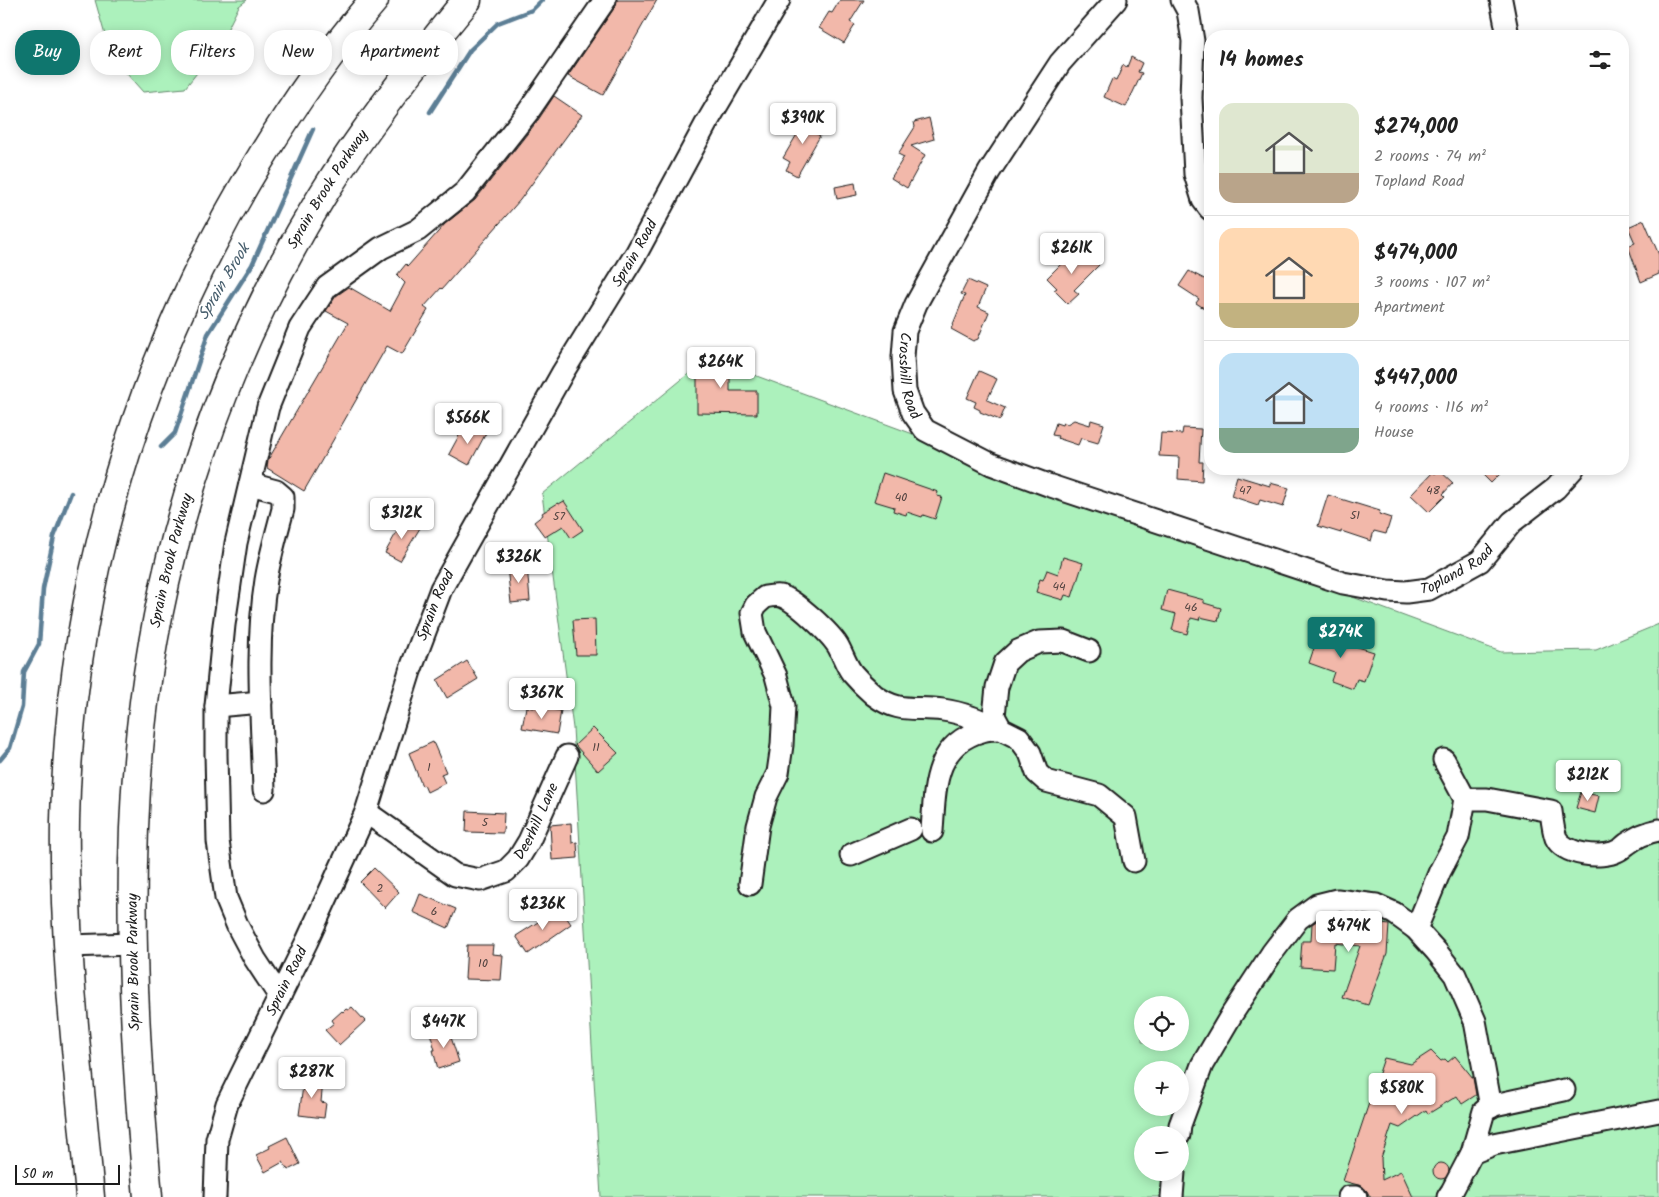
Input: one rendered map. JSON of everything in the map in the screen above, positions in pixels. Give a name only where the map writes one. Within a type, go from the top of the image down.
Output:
[{"type":"highway","points":[[90,1197],[68,946],[64,869],[68,749],[78,664],[96,562],[138,414],[176,318],[194,280],[242,189],[274,136],[302,94],[374,0]]},
{"type":"highway","name":"Sprain Brook Parkway","points":[[148,1197],[138,1064],[133,944],[132,883],[135,805],[141,727],[148,676],[167,574],[179,525],[211,427],[250,332],[296,240],[322,196],[379,111],[467,0]]},
{"type":"street","points":[[280,997],[255,959],[238,927],[226,898],[218,842],[216,706],[224,625],[236,543],[268,407],[300,328],[327,287],[380,248],[418,230],[465,192],[528,112],[605,0]]},
{"type":"street","name":"Sprain Road","points":[[215,1197],[217,1139],[227,1104],[307,941],[366,812],[410,671],[440,589],[563,372],[637,252],[706,124],[778,0]]},
{"type":"street","name":"Crosshill Road","points":[[1116,0],[1055,70],[988,172],[916,304],[905,331],[903,357],[906,391],[913,412],[925,430],[991,464],[1048,485],[1310,572]]},
{"type":"street","points":[[1182,0],[1188,11],[1193,41],[1191,98],[1195,174],[1204,201]]},
{"type":"street","points":[[1502,0],[1507,30]]},
{"type":"street","name":"Topland Road","points":[[1310,572],[1343,583],[1387,591],[1429,590],[1480,561],[1512,522],[1556,488],[1568,475]]},
{"type":"street","points":[[250,484],[276,491],[283,497],[283,509],[266,579],[261,624],[264,790]]},
{"type":"street","points":[[750,884],[758,826],[766,797],[778,774],[782,745],[784,706],[776,676],[755,632],[752,613],[756,605],[765,596],[780,596],[794,604],[814,621],[831,636],[852,673],[873,694],[891,706],[943,710],[970,716],[1002,729],[1019,738],[1030,753],[1037,773],[1046,782],[1099,795],[1126,817],[1134,861]]},
{"type":"street","points":[[1002,729],[994,716],[997,687],[1005,663],[1018,651],[1039,642],[1064,641],[1089,651]]},
{"type":"street","points":[[216,706],[261,702]]},
{"type":"street","points":[[932,831],[936,782],[945,755],[960,740],[982,731],[1002,729]]},
{"type":"street","name":"Deerhill Lane","points":[[366,812],[455,875],[480,880],[506,871],[518,859],[529,841],[567,756]]},
{"type":"street","points":[[1416,929],[1440,871],[1458,838],[1465,800],[1444,760]]},
{"type":"street","points":[[1465,800],[1487,799],[1551,811],[1557,839],[1567,849],[1585,855],[1617,852],[1628,843],[1652,831],[1659,830]]},
{"type":"street","points":[[851,855],[911,829]]},
{"type":"street","points":[[1180,1126],[1202,1064],[1272,952],[1298,918],[1317,905],[1337,900],[1376,905],[1394,913],[1416,929],[1454,974],[1476,1021],[1491,1106]]},
{"type":"street","points":[[68,946],[133,944]]},
{"type":"street","points":[[1448,1197],[1472,1153],[1484,1111],[1491,1106],[1564,1090]]},
{"type":"street","points":[[1472,1153],[1494,1144],[1659,1111]]},
{"type":"street","points":[[1172,1197],[1173,1181]]},
{"type":"street","points":[[1349,1197],[1356,1197]]},
{"type":"green space","points":[[95,0],[247,0],[239,6],[227,30],[171,30],[171,75],[195,75],[185,88],[143,92],[128,75],[161,75],[161,30],[104,30]]},
{"type":"green space","points":[[708,358],[1501,652],[1596,650],[1659,624],[1659,1197],[601,1197],[573,728],[542,494]]},
{"type":"building","points":[[617,0],[657,0],[603,95],[568,76],[615,7]]},
{"type":"building","points":[[840,0],[864,0],[850,22],[855,25],[844,43],[819,28],[829,12],[832,13]]},
{"type":"building","points":[[1131,57],[1142,63],[1138,72],[1142,73],[1126,107],[1104,97],[1112,79],[1116,81],[1123,65],[1127,67]]},
{"type":"building","points":[[554,96],[582,115],[520,200],[424,307],[428,310],[402,354],[387,346],[304,491],[267,468],[268,460],[348,323],[326,311],[336,296],[349,287],[390,311],[405,283],[397,275],[406,264],[408,266],[445,224],[475,200],[538,120]]},
{"type":"building","points":[[809,114],[821,121],[815,133],[820,136],[797,176],[786,170],[790,162],[783,158]]},
{"type":"building","points":[[929,118],[934,139],[911,146],[925,155],[907,188],[891,178],[904,157],[898,154],[915,127],[914,122]]},
{"type":"building","points":[[855,183],[857,195],[837,199],[835,187]]},
{"type":"building","points":[[1644,220],[1659,255],[1659,274],[1641,282],[1629,249],[1629,246],[1635,243],[1629,227]]},
{"type":"building","points":[[1074,251],[1081,258],[1087,253],[1099,265],[1074,290],[1079,294],[1068,304],[1054,290],[1057,288],[1047,278]]},
{"type":"building","points":[[1189,271],[1204,279],[1204,308],[1196,303],[1199,299],[1179,286]]},
{"type":"building","points":[[968,280],[986,288],[978,307],[989,312],[978,339],[973,341],[951,329],[965,295],[961,294]]},
{"type":"building","points":[[704,353],[726,353],[725,362],[730,362],[730,391],[757,391],[757,414],[697,413],[697,361],[703,361]]},
{"type":"building","points":[[979,371],[997,379],[987,400],[1005,408],[1000,420],[980,412],[980,410],[974,407],[976,402],[967,398]]},
{"type":"building","points":[[1074,420],[1090,425],[1091,420],[1104,424],[1098,443],[1081,438],[1078,445],[1052,435],[1056,423],[1062,425],[1063,422],[1067,424]]},
{"type":"building","points":[[472,426],[486,433],[469,465],[449,454],[462,430],[468,433]]},
{"type":"building","points":[[1183,428],[1201,429],[1199,462],[1203,462],[1202,481],[1178,479],[1179,457],[1159,456],[1161,433],[1182,434]]},
{"type":"building","points":[[883,473],[938,492],[937,496],[942,497],[935,519],[907,512],[906,515],[893,511],[894,507],[874,501]]},
{"type":"building","points":[[1430,475],[1444,475],[1453,483],[1443,494],[1445,496],[1429,512],[1411,495]]},
{"type":"building","points":[[1483,475],[1499,475],[1491,483]]},
{"type":"building","points":[[1237,476],[1270,486],[1270,483],[1289,488],[1283,507],[1260,500],[1258,505],[1231,496]]},
{"type":"building","points":[[1328,495],[1380,511],[1379,514],[1391,518],[1386,534],[1374,531],[1371,541],[1318,526]]},
{"type":"building","points":[[564,501],[583,530],[571,538],[563,526],[545,537],[534,522],[543,515],[542,513]]},
{"type":"building","points":[[404,519],[420,528],[400,561],[385,553]]},
{"type":"building","points":[[1063,557],[1083,563],[1072,597],[1065,595],[1063,600],[1036,592],[1040,579],[1043,580],[1047,570],[1058,574]]},
{"type":"building","points":[[527,565],[530,601],[511,603],[507,567]]},
{"type":"building","points":[[1167,590],[1204,600],[1204,603],[1221,608],[1218,621],[1200,617],[1199,620],[1191,618],[1187,634],[1172,630],[1176,614],[1162,610]]},
{"type":"building","points":[[595,619],[596,655],[576,655],[573,620]]},
{"type":"building","points":[[1320,630],[1343,638],[1342,640],[1349,642],[1348,644],[1374,652],[1364,681],[1357,679],[1353,689],[1331,681],[1334,672],[1309,663]]},
{"type":"building","points":[[467,661],[478,679],[447,698],[437,680]]},
{"type":"building","points":[[535,706],[561,711],[557,734],[522,728],[526,707],[534,708]]},
{"type":"building","points":[[593,728],[618,753],[598,771],[575,745]]},
{"type":"building","points":[[433,742],[446,772],[441,774],[445,783],[427,792],[424,785],[422,786],[409,753]]},
{"type":"building","points":[[1581,792],[1599,796],[1595,813],[1576,808]]},
{"type":"building","points":[[467,811],[504,813],[503,833],[466,832]]},
{"type":"building","points":[[571,823],[572,843],[577,842],[578,858],[552,860],[550,825]]},
{"type":"building","points":[[374,868],[399,892],[385,908],[360,882]]},
{"type":"building","points":[[420,894],[456,909],[448,928],[413,912]]},
{"type":"building","points":[[560,908],[571,924],[528,954],[516,936]]},
{"type":"building","points":[[1318,920],[1361,924],[1362,921],[1389,925],[1387,954],[1368,1005],[1342,997],[1360,946],[1335,943],[1333,969],[1300,967],[1302,941],[1311,941],[1312,924]]},
{"type":"building","points":[[467,945],[493,945],[492,954],[503,955],[501,980],[465,979]]},
{"type":"building","points":[[352,1007],[365,1021],[339,1045],[325,1030],[334,1023],[332,1020],[342,1011]]},
{"type":"building","points":[[448,1028],[459,1062],[438,1069],[430,1033]]},
{"type":"building","points":[[1431,1051],[1441,1061],[1445,1059],[1448,1062],[1455,1056],[1473,1078],[1476,1095],[1462,1104],[1457,1096],[1428,1114],[1426,1110],[1400,1128],[1392,1125],[1381,1158],[1382,1180],[1401,1171],[1413,1197],[1370,1197],[1362,1186],[1343,1181],[1384,1058],[1411,1064]]},
{"type":"building","points":[[304,1079],[323,1081],[321,1102],[326,1103],[324,1118],[299,1115]]},
{"type":"building","points":[[287,1137],[300,1164],[288,1170],[283,1162],[265,1172],[256,1155]]},
{"type":"building","points":[[1441,1163],[1447,1165],[1449,1171],[1447,1177],[1441,1179],[1435,1177],[1433,1171],[1435,1165]]},
{"type":"waterway","name":"Sprain Brook","points":[[430,112],[470,50],[498,23],[532,10],[542,0]]},
{"type":"waterway","name":"Sprain Brook","points":[[161,447],[175,433],[208,334],[252,265],[313,129]]},
{"type":"waterway","name":"Sprain Brook","points":[[0,760],[10,748],[22,707],[24,672],[39,644],[43,589],[54,537],[71,493]]}]
